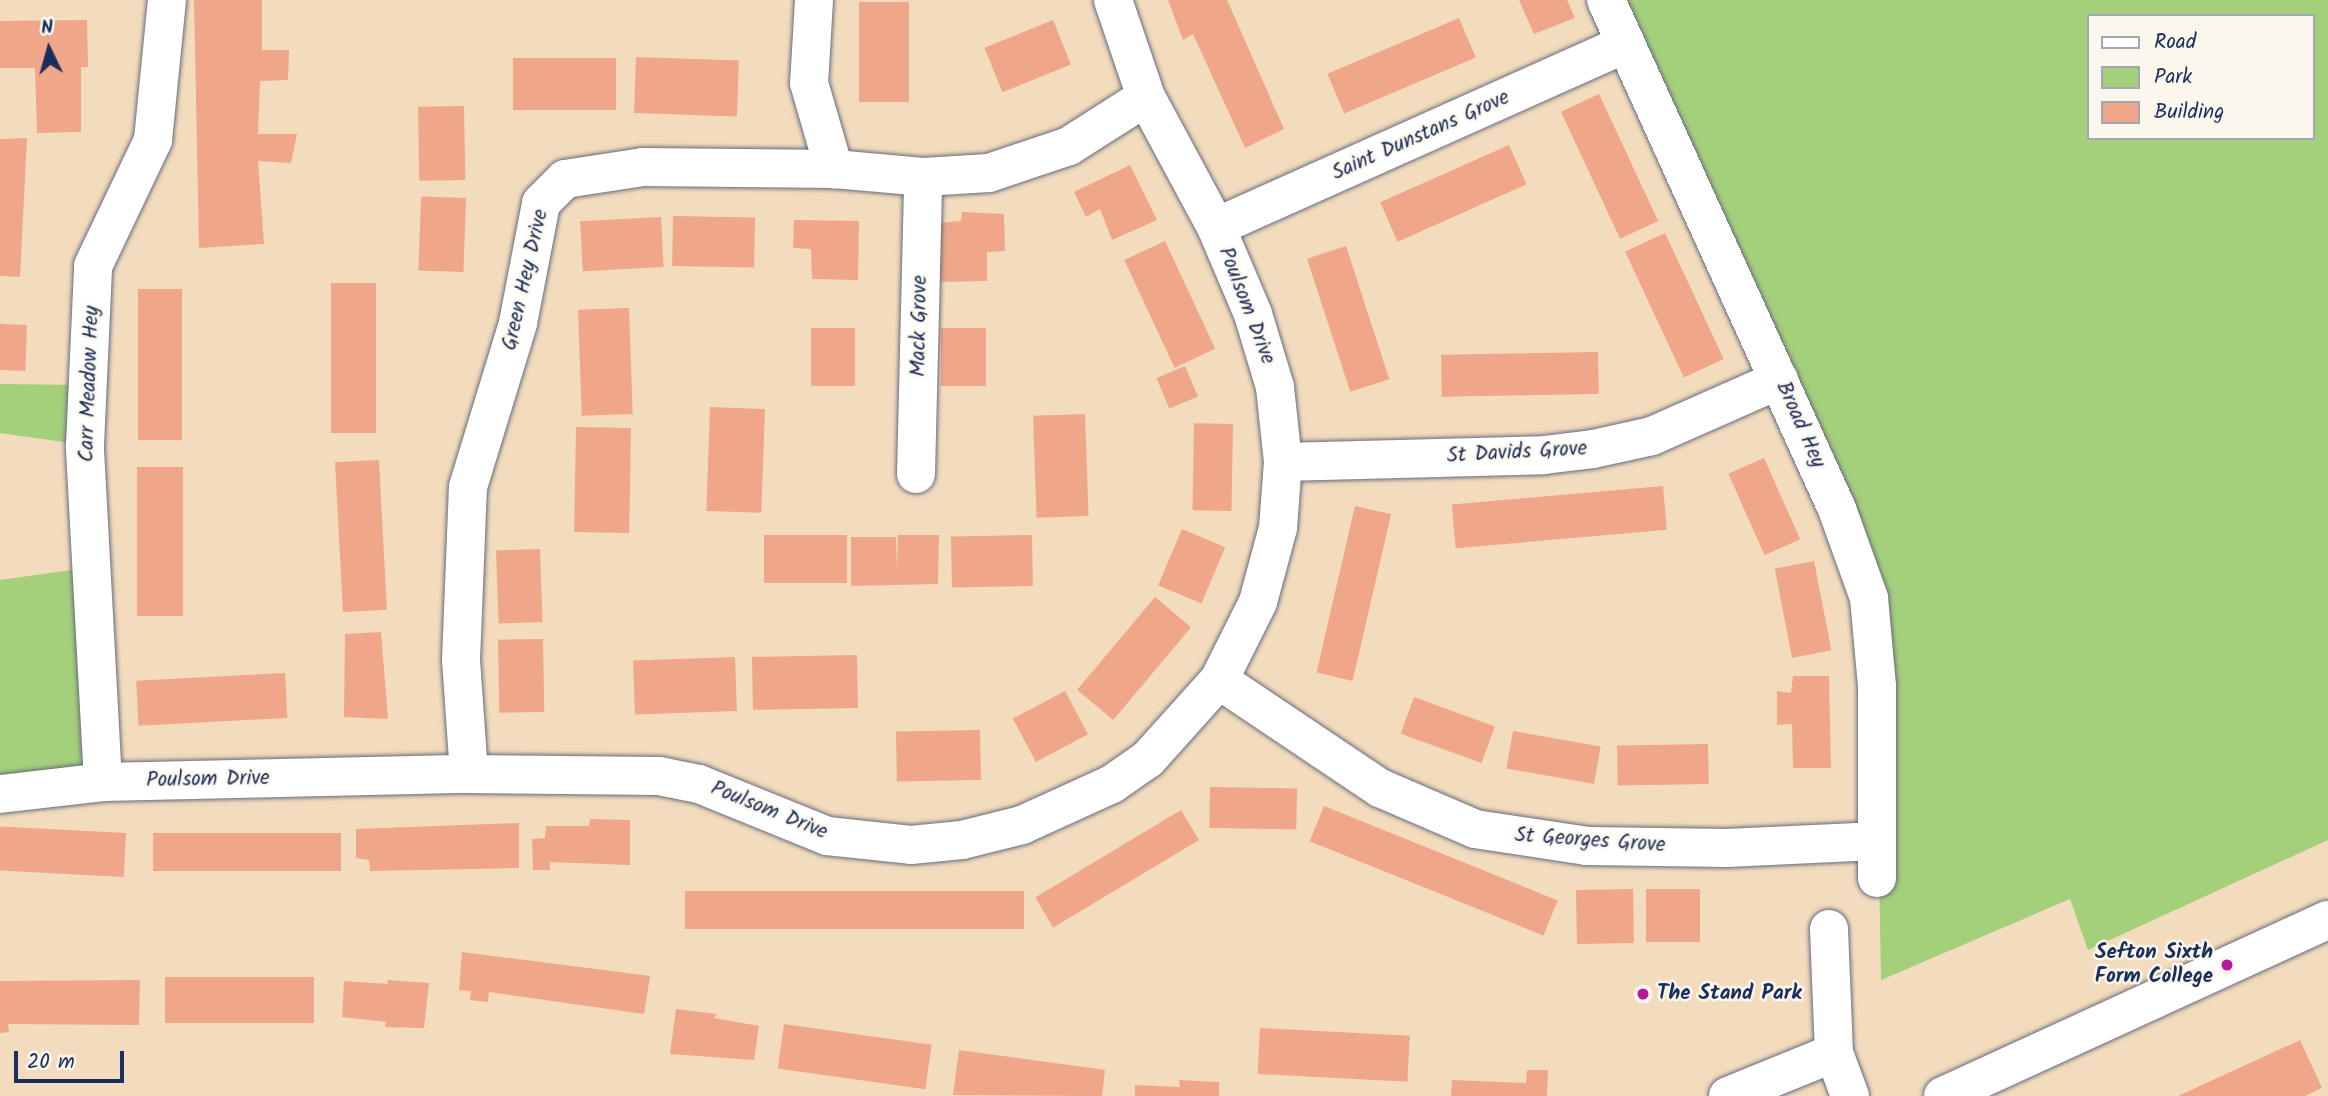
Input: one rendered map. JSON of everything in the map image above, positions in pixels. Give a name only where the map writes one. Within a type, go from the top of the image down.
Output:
[{"type":"street","name":"Carr Meadow Hey","points":[[103,782],[85,445],[93,267],[153,140],[167,0]]},
{"type":"street","points":[[814,0],[809,83],[834,169]]},
{"type":"street","name":"Poulsom Drive","points":[[0,794],[103,782],[469,774],[659,776],[699,784],[827,836],[870,844],[962,841],[1022,825],[1112,784],[1157,750],[1219,680],[1258,602],[1270,563],[1283,462],[1275,387],[1265,348],[1216,228],[1146,97],[1113,0]]},
{"type":"street","name":"Broad Hey","points":[[1606,0],[1837,509],[1868,598],[1877,686],[1877,878]]},
{"type":"street","name":"Saint Dunstans Grove","points":[[1216,228],[1626,44]]},
{"type":"street","name":"Green Hey Drive","points":[[469,774],[461,660],[468,486],[518,323],[541,203],[565,179],[597,171],[834,169],[923,177],[989,173],[1069,146],[1146,97]]},
{"type":"street","name":"Mack Grove","points":[[916,474],[923,177]]},
{"type":"street","name":"St Davids Grove","points":[[1283,462],[1544,455],[1593,449],[1652,436],[1779,380]]},
{"type":"street","name":"St Georges Grove","points":[[1219,680],[1380,788],[1475,830],[1587,846],[1727,848],[1876,841]]},
{"type":"street","points":[[1943,1096],[2328,920]]},
{"type":"street","points":[[1829,929],[1834,1053],[1850,1096]]},
{"type":"street","points":[[1728,1096],[1834,1053]]},
{"type":"green space","points":[[1606,0],[2328,0],[2328,840],[2088,950],[2070,899],[1881,980],[1875,643]]},
{"type":"green space","points":[[0,384],[88,385],[85,445],[0,433]]},
{"type":"green space","points":[[93,567],[103,782],[0,794],[0,580]]},
{"type":"building","points":[[194,0],[262,0],[262,50],[289,50],[288,80],[260,81],[258,134],[297,134],[291,163],[258,161],[264,244],[199,248]]},
{"type":"building","points":[[1168,0],[1227,0],[1284,129],[1245,148],[1193,34],[1183,40]]},
{"type":"building","points":[[1519,0],[1567,0],[1575,18],[1534,34]]},
{"type":"building","points":[[859,2],[909,2],[909,102],[859,102]]},
{"type":"building","points":[[1459,18],[1476,58],[1344,113],[1327,74]]},
{"type":"building","points":[[87,20],[88,67],[81,67],[81,132],[37,133],[35,68],[0,68],[0,21]]},
{"type":"building","points":[[1053,20],[1071,65],[1002,92],[984,48]]},
{"type":"building","points":[[636,57],[739,61],[737,117],[634,113]]},
{"type":"building","points":[[513,58],[616,58],[616,110],[513,110]]},
{"type":"building","points":[[1599,94],[1658,221],[1620,239],[1561,112]]},
{"type":"building","points":[[464,106],[465,180],[419,181],[418,107]]},
{"type":"building","points":[[27,138],[20,277],[0,276],[0,139]]},
{"type":"building","points":[[1509,145],[1526,184],[1398,242],[1380,202]]},
{"type":"building","points":[[1130,165],[1157,220],[1112,240],[1100,209],[1086,217],[1074,192]]},
{"type":"building","points":[[421,196],[466,198],[463,272],[418,270]]},
{"type":"building","points":[[962,212],[1004,214],[1005,251],[987,252],[987,281],[940,282],[939,223],[961,221]]},
{"type":"building","points":[[673,216],[755,217],[754,267],[672,266]]},
{"type":"building","points":[[661,217],[664,267],[583,271],[580,221]]},
{"type":"building","points":[[794,220],[859,221],[858,280],[812,279],[811,249],[793,248]]},
{"type":"building","points":[[1665,233],[1724,359],[1684,378],[1625,252]]},
{"type":"building","points":[[1165,241],[1215,349],[1175,368],[1124,260]]},
{"type":"building","points":[[1346,246],[1389,379],[1350,392],[1307,259]]},
{"type":"building","points":[[331,283],[376,283],[376,433],[331,433]]},
{"type":"building","points":[[138,289],[182,289],[182,440],[138,440]]},
{"type":"building","points":[[629,308],[633,414],[582,416],[578,310]]},
{"type":"building","points":[[0,324],[27,325],[25,371],[0,370]]},
{"type":"building","points":[[811,328],[855,328],[855,386],[811,386]]},
{"type":"building","points":[[941,328],[986,328],[986,386],[941,386]]},
{"type":"building","points":[[1598,352],[1599,394],[1442,397],[1441,355]]},
{"type":"building","points":[[1185,366],[1198,396],[1169,408],[1156,378]]},
{"type":"building","points":[[710,407],[765,409],[761,513],[706,511]]},
{"type":"building","points":[[1085,414],[1089,516],[1037,518],[1033,416]]},
{"type":"building","points":[[1194,423],[1233,424],[1231,511],[1192,510]]},
{"type":"building","points":[[576,427],[631,428],[629,533],[574,532]]},
{"type":"building","points":[[1764,458],[1800,539],[1765,555],[1728,474]]},
{"type":"building","points":[[379,460],[387,610],[343,612],[335,462]]},
{"type":"building","points":[[137,467],[183,467],[183,616],[137,616]]},
{"type":"building","points":[[1663,486],[1667,530],[1456,548],[1452,504]]},
{"type":"building","points":[[1355,506],[1391,514],[1353,681],[1317,673]]},
{"type":"building","points":[[1182,529],[1225,547],[1201,604],[1158,585]]},
{"type":"building","points":[[764,535],[847,535],[847,583],[764,583]]},
{"type":"building","points":[[898,535],[939,535],[938,584],[851,586],[851,537],[896,537],[897,571]]},
{"type":"building","points":[[1032,535],[1033,586],[952,587],[951,536]]},
{"type":"building","points":[[540,549],[543,622],[499,623],[496,551]]},
{"type":"building","points":[[1814,561],[1831,650],[1792,658],[1775,569]]},
{"type":"building","points":[[1155,597],[1191,627],[1113,720],[1077,690]]},
{"type":"building","points":[[381,632],[388,719],[344,717],[345,634]]},
{"type":"building","points":[[543,639],[544,712],[499,713],[498,640]]},
{"type":"building","points":[[857,655],[858,708],[753,710],[752,657]]},
{"type":"building","points":[[735,657],[737,711],[635,715],[633,661]]},
{"type":"building","points":[[285,673],[287,718],[139,726],[136,681]]},
{"type":"building","points":[[1793,676],[1829,676],[1831,768],[1793,768],[1792,724],[1777,725],[1777,691],[1791,693]]},
{"type":"building","points":[[1065,691],[1088,734],[1036,762],[1013,719]]},
{"type":"building","points":[[1414,697],[1495,726],[1481,763],[1401,734]]},
{"type":"building","points":[[980,730],[981,780],[897,781],[896,731]]},
{"type":"building","points":[[1513,731],[1601,746],[1594,784],[1506,768]]},
{"type":"building","points":[[1708,744],[1709,784],[1618,786],[1617,746]]},
{"type":"building","points":[[1210,787],[1297,789],[1296,830],[1209,828]]},
{"type":"building","points":[[1324,806],[1558,900],[1543,936],[1310,841]]},
{"type":"building","points":[[1181,810],[1199,840],[1053,928],[1035,898]]},
{"type":"building","points":[[590,819],[630,820],[630,865],[550,862],[550,870],[533,870],[532,839],[545,838],[546,826],[589,826]]},
{"type":"building","points":[[519,823],[519,868],[370,871],[369,860],[356,858],[356,829]]},
{"type":"building","points":[[0,826],[126,833],[124,877],[0,870]]},
{"type":"building","points":[[153,833],[341,833],[341,871],[153,871]]},
{"type":"building","points":[[1633,889],[1634,943],[1577,944],[1576,890]]},
{"type":"building","points":[[1646,889],[1700,889],[1700,942],[1646,942]]},
{"type":"building","points":[[685,891],[1024,891],[1024,929],[685,929]]},
{"type":"building","points":[[462,952],[650,976],[644,1014],[489,992],[488,1002],[470,1000],[471,991],[459,990]]},
{"type":"building","points":[[165,977],[314,977],[314,1023],[165,1023]]},
{"type":"building","points":[[140,980],[139,1025],[8,1024],[9,1032],[0,1033],[0,981]]},
{"type":"building","points":[[387,980],[429,983],[424,1028],[385,1027],[386,1022],[342,1017],[344,981],[388,984]]},
{"type":"building","points":[[676,1009],[717,1014],[714,1018],[759,1026],[754,1060],[670,1054]]},
{"type":"building","points":[[784,1024],[932,1045],[925,1089],[778,1069]]},
{"type":"building","points":[[1260,1028],[1410,1036],[1407,1082],[1258,1074]]},
{"type":"building","points":[[2300,1040],[2322,1088],[2305,1096],[2178,1096]]},
{"type":"building","points":[[959,1050],[1105,1070],[1102,1096],[953,1095]]},
{"type":"building","points":[[1527,1070],[1548,1070],[1547,1096],[1451,1096],[1452,1080],[1526,1083]]},
{"type":"building","points":[[1179,1080],[1219,1082],[1219,1096],[1135,1096],[1135,1085],[1180,1087]]},
{"type":"place","name":"Sefton Sixth Form College","points":[[2227,965]]},
{"type":"place","name":"The Stand Park","points":[[1643,994]]}]
